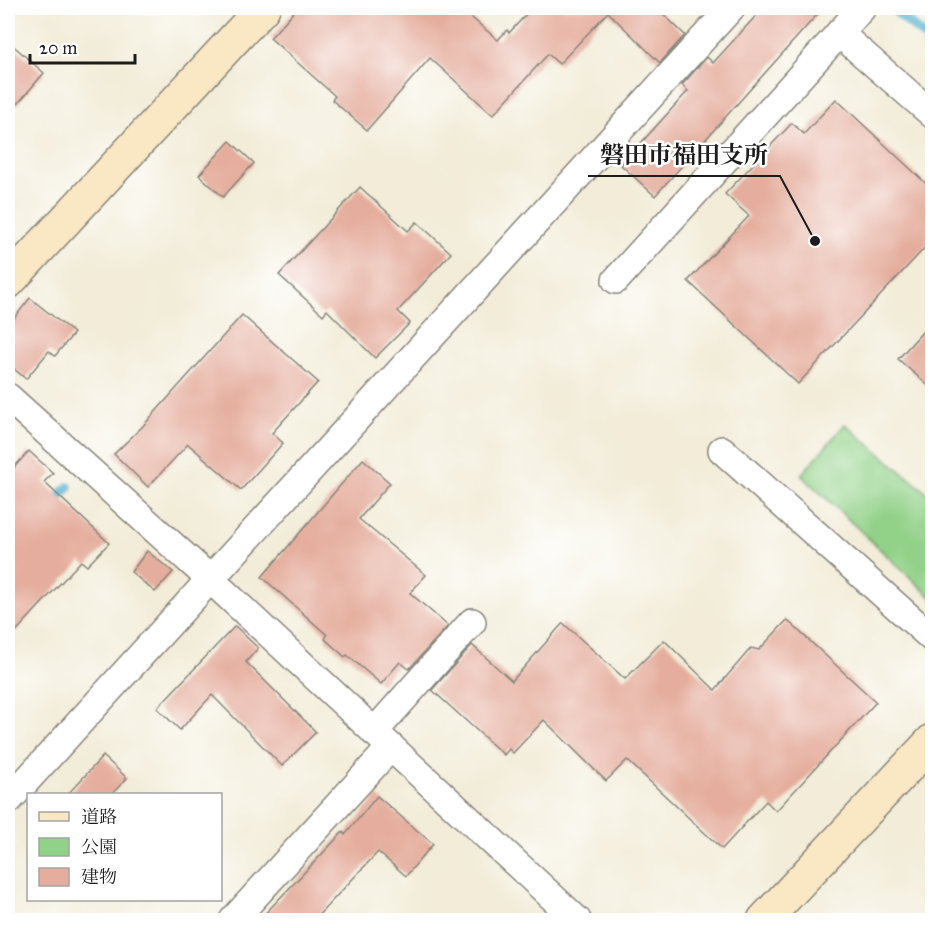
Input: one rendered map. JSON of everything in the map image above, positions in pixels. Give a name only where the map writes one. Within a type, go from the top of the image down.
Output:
[{"type":"street","points":[[8,282],[263,8]]},
{"type":"street","points":[[8,801],[731,8]]},
{"type":"street","points":[[615,280],[862,8]]},
{"type":"street","points":[[839,33],[933,114]]},
{"type":"street","points":[[8,397],[210,579],[577,921]]},
{"type":"street","points":[[722,450],[933,639]]},
{"type":"street","points":[[232,921],[383,740],[472,622]]},
{"type":"street","points":[[764,921],[933,741]]},
{"type":"green space","points":[[845,424],[932,497],[932,598],[801,475]]},
{"type":"building","points":[[297,8],[460,8],[498,40],[507,30],[509,33],[532,8],[657,8],[685,35],[660,63],[608,12],[559,64],[548,54],[493,115],[430,58],[367,130],[332,100],[335,96],[270,38]]},
{"type":"building","points":[[763,8],[823,8],[655,196],[621,165],[688,91],[682,85],[707,57],[713,63]]},
{"type":"building","points":[[8,41],[44,73],[8,115]]},
{"type":"building","points":[[836,99],[933,190],[933,239],[798,384],[688,281],[749,216],[725,194],[792,123],[804,134]]},
{"type":"building","points":[[230,141],[254,163],[223,197],[199,175]]},
{"type":"building","points":[[360,187],[408,231],[417,222],[451,253],[398,311],[410,323],[375,358],[327,310],[323,315],[279,275]]},
{"type":"building","points":[[30,298],[74,333],[55,356],[49,351],[26,379],[8,364],[8,326]]},
{"type":"building","points":[[242,315],[318,382],[272,433],[283,443],[241,490],[188,444],[148,487],[114,454],[142,427]]},
{"type":"building","points":[[933,320],[933,390],[898,359]]},
{"type":"building","points":[[29,451],[53,473],[44,482],[109,543],[87,566],[81,561],[8,640],[8,474]]},
{"type":"building","points":[[363,459],[390,483],[359,519],[426,575],[410,593],[448,626],[409,669],[400,662],[381,684],[347,655],[345,657],[325,639],[327,635],[262,577]]},
{"type":"building","points":[[147,551],[173,572],[155,592],[131,572]]},
{"type":"building","points":[[787,620],[876,702],[776,811],[766,801],[722,849],[627,760],[606,781],[544,720],[513,753],[509,749],[504,755],[432,690],[472,645],[512,681],[563,623],[625,679],[664,640],[715,690],[751,648],[759,650]]},
{"type":"building","points":[[235,626],[258,648],[246,662],[316,732],[282,766],[212,695],[180,730],[157,708]]},
{"type":"building","points":[[103,756],[127,778],[113,793],[69,793]]},
{"type":"building","points":[[377,796],[433,844],[406,876],[378,852],[313,921],[258,921],[343,832],[345,835]]},
{"type":"waterway","points":[[892,8],[932,43]]},
{"type":"waterway","points":[[51,506],[68,487]]},
{"type":"place","name":"磐田市福田支所","points":[[815,241]]}]
